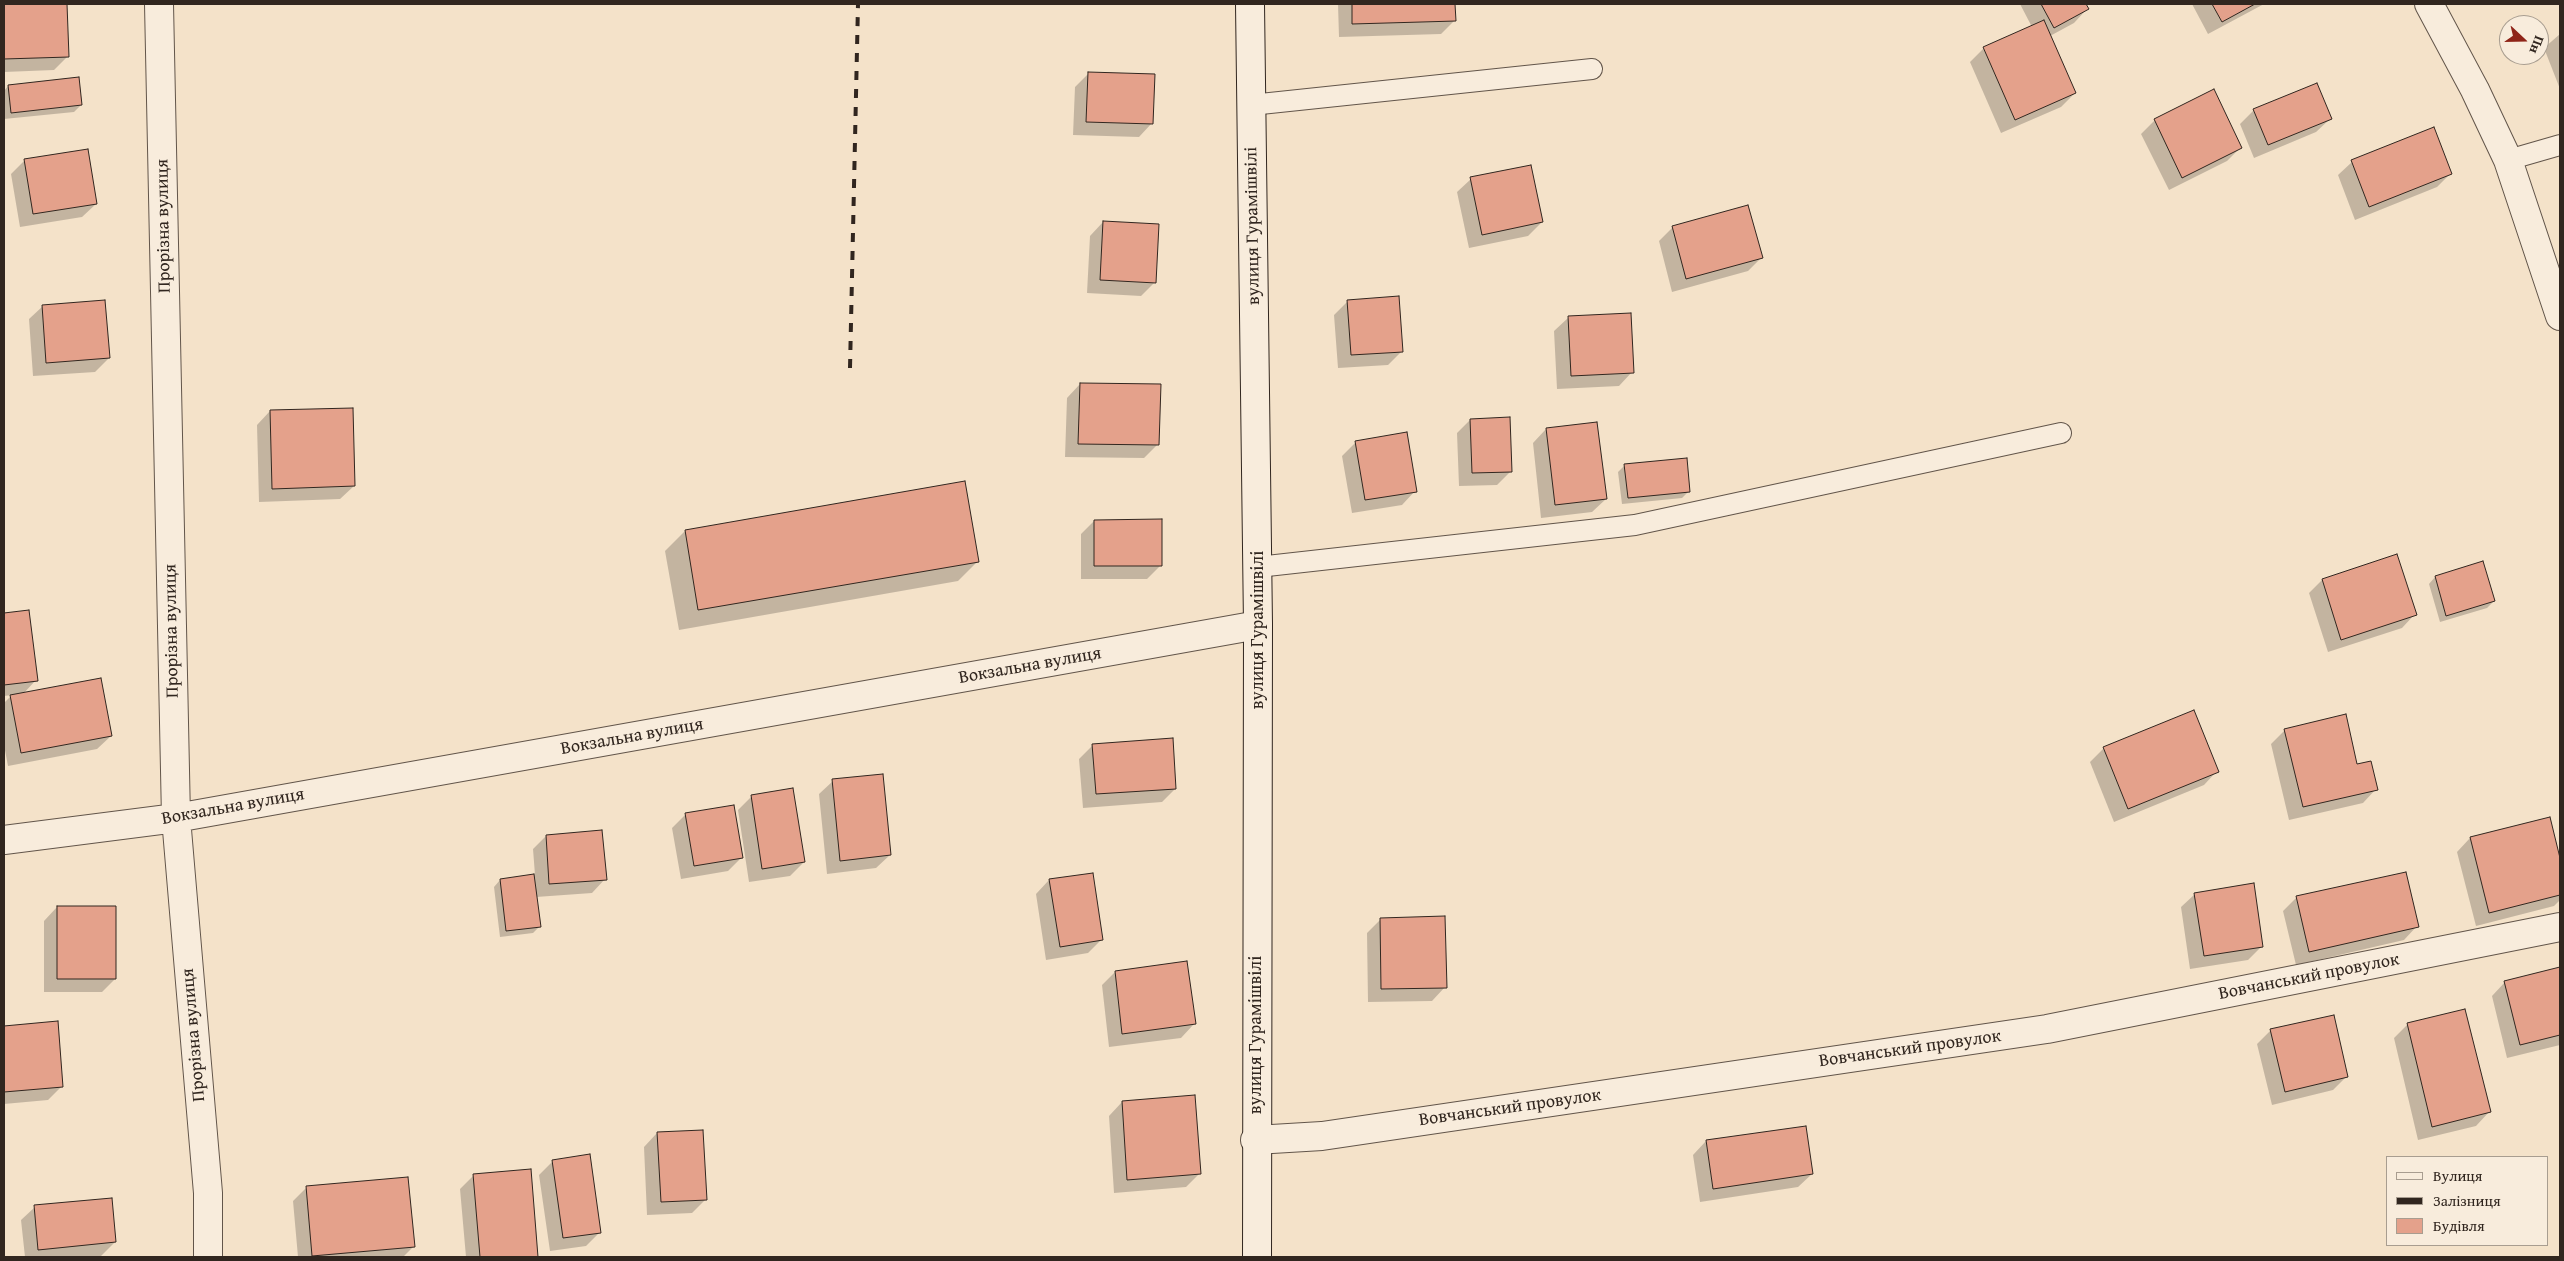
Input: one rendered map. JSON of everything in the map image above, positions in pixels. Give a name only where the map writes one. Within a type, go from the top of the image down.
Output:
[{"type":"street","name":"Прорізна вулиця","points":[[159,4],[176,818],[208,1193],[208,1257]]},
{"type":"street","name":"вулиця Гурамішвілі","points":[[1250,4],[1258,567],[1255,1140],[1257,1257]]},
{"type":"street","points":[[2429,4],[2475,90],[2508,160],[2560,316]]},
{"type":"street","name":"Вокзальна вулиця","points":[[4,840],[176,818],[1258,625]]},
{"type":"street","name":"Вовчанський провулок","points":[[1255,1140],[1332,1134],[2047,1029],[2560,927]]},
{"type":"lane","points":[[1252,105],[1592,69]]},
{"type":"lane","points":[[2508,160],[2560,145]]},
{"type":"lane","points":[[1258,567],[1635,525],[2061,433]]},
{"type":"building","points":[[4,4],[67,4],[69,57],[4,59]]},
{"type":"building","points":[[1352,4],[1455,4],[1456,21],[1352,24]]},
{"type":"building","points":[[2041,4],[2086,4],[2089,9],[2054,28]]},
{"type":"building","points":[[2212,4],[2255,4],[2222,22]]},
{"type":"building","points":[[2044,20],[2076,93],[2015,120],[1983,47]]},
{"type":"building","points":[[1088,72],[1155,74],[1153,124],[1086,122]]},
{"type":"building","points":[[79,77],[82,105],[11,113],[8,85]]},
{"type":"building","points":[[2317,83],[2332,119],[2268,145],[2253,109]]},
{"type":"building","points":[[2214,89],[2242,148],[2182,178],[2154,119]]},
{"type":"building","points":[[2434,127],[2452,174],[2369,207],[2351,160]]},
{"type":"building","points":[[88,149],[97,204],[33,214],[24,159]]},
{"type":"building","points":[[1531,165],[1543,222],[1482,235],[1470,177]]},
{"type":"building","points":[[1748,205],[1763,258],[1686,279],[1672,226]]},
{"type":"building","points":[[1103,221],[1159,224],[1156,283],[1100,280]]},
{"type":"building","points":[[1399,296],[1403,352],[1351,355],[1347,300]]},
{"type":"building","points":[[105,300],[110,358],[46,363],[42,305]]},
{"type":"building","points":[[1631,313],[1634,373],[1571,376],[1568,316]]},
{"type":"building","points":[[1080,383],[1161,384],[1159,445],[1078,444]]},
{"type":"building","points":[[353,408],[355,486],[272,489],[270,410]]},
{"type":"building","points":[[1510,417],[1512,472],[1472,473],[1470,419]]},
{"type":"building","points":[[1597,422],[1607,499],[1555,505],[1546,428]]},
{"type":"building","points":[[1407,432],[1417,492],[1365,500],[1355,441]]},
{"type":"building","points":[[1687,458],[1690,492],[1628,498],[1624,464]]},
{"type":"building","points":[[965,481],[979,562],[698,610],[685,530]]},
{"type":"building","points":[[1162,519],[1162,566],[1094,566],[1094,520]]},
{"type":"building","points":[[2397,554],[2417,615],[2341,640],[2322,579]]},
{"type":"building","points":[[2483,561],[2495,601],[2446,616],[2435,576]]},
{"type":"building","points":[[29,610],[38,681],[4,685],[4,613]]},
{"type":"building","points":[[101,678],[112,736],[21,753],[10,695]]},
{"type":"building","points":[[2194,710],[2219,772],[2128,809],[2103,747]]},
{"type":"building","points":[[2346,714],[2357,764],[2371,761],[2378,790],[2303,807],[2284,729]]},
{"type":"building","points":[[1173,738],[1176,789],[1096,794],[1092,744]]},
{"type":"building","points":[[883,774],[891,855],[840,861],[832,779]]},
{"type":"building","points":[[793,788],[805,862],[762,869],[751,795]]},
{"type":"building","points":[[734,805],[743,858],[694,866],[685,813]]},
{"type":"building","points":[[2550,817],[2560,858],[2560,895],[2489,913],[2470,837]]},
{"type":"building","points":[[602,830],[607,880],[549,884],[546,835]]},
{"type":"building","points":[[2406,872],[2419,927],[2309,952],[2296,896]]},
{"type":"building","points":[[1093,873],[1103,940],[1060,947],[1049,879]]},
{"type":"building","points":[[534,874],[541,927],[506,931],[500,879]]},
{"type":"building","points":[[2254,883],[2263,947],[2204,956],[2194,893]]},
{"type":"building","points":[[57,906],[116,906],[116,979],[57,979]]},
{"type":"building","points":[[1445,916],[1447,988],[1381,989],[1380,918]]},
{"type":"building","points":[[1187,961],[1196,1024],[1122,1034],[1115,971]]},
{"type":"building","points":[[2560,967],[2560,1035],[2520,1045],[2504,981]]},
{"type":"building","points":[[2465,1009],[2491,1112],[2432,1127],[2407,1023]]},
{"type":"building","points":[[2334,1015],[2348,1077],[2285,1092],[2270,1029]]},
{"type":"building","points":[[58,1021],[63,1087],[4,1092],[4,1026]]},
{"type":"building","points":[[1195,1095],[1201,1174],[1127,1180],[1122,1101]]},
{"type":"building","points":[[1806,1126],[1813,1174],[1713,1189],[1706,1140]]},
{"type":"building","points":[[703,1130],[707,1200],[661,1202],[657,1132]]},
{"type":"building","points":[[590,1154],[601,1233],[563,1238],[552,1160]]},
{"type":"building","points":[[531,1169],[538,1257],[480,1257],[473,1174]]},
{"type":"building","points":[[408,1177],[415,1247],[312,1256],[306,1186]]},
{"type":"building","points":[[112,1198],[116,1242],[38,1250],[34,1205]]},
{"type":"railway","points":[[850,368],[858,4]]}]
